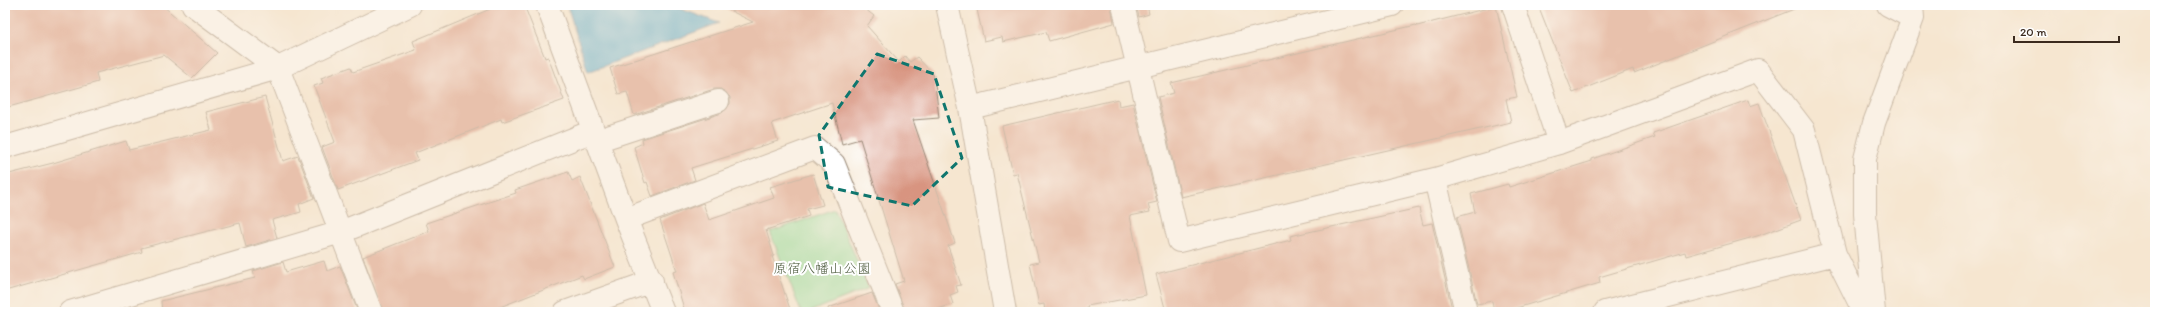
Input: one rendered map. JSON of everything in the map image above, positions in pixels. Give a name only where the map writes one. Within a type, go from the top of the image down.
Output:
[{"type":"street","points":[[193,5],[278,68],[371,312]]},
{"type":"street","points":[[5,147],[278,68],[410,5]]},
{"type":"street","points":[[547,5],[594,136],[663,312]]},
{"type":"street","points":[[947,5],[970,108],[1005,312]]},
{"type":"street","points":[[1124,5],[1179,241],[1434,179],[1559,143],[1758,70],[1804,130],[1835,254],[1864,312]]},
{"type":"street","points":[[970,108],[1392,5]]},
{"type":"street","points":[[1513,5],[1559,143]]},
{"type":"street","points":[[1874,312],[1865,214],[1865,159],[1874,123],[1913,12],[1888,5]]},
{"type":"street","points":[[70,312],[341,232],[594,136],[718,101]]},
{"type":"street","points":[[626,219],[815,148],[834,164],[893,312]]},
{"type":"street","points":[[1434,179],[1466,312]]},
{"type":"street","points":[[1605,312],[1835,254]]},
{"type":"street","points":[[565,312],[652,281]]},
{"type":"highlighted area","points":[[877,54],[934,74],[962,158],[912,206],[828,187],[819,135]]},
{"type":"green space","name":"原宿八幡山公園","points":[[835,209],[869,288],[809,312],[801,312],[770,232]]},
{"type":"water","points":[[567,5],[670,5],[719,23],[588,72]]},
{"type":"building","points":[[5,5],[162,5],[217,53],[192,78],[164,55],[96,73],[98,82],[5,108]]},
{"type":"building","points":[[500,5],[524,5],[545,58],[548,57],[564,100],[502,122],[501,119],[415,153],[418,160],[338,190],[322,147],[335,142],[314,86],[323,83],[321,78],[351,67],[353,72],[416,50],[413,41]]},
{"type":"building","points":[[719,5],[860,5],[874,16],[867,26],[899,62],[905,56],[910,62],[917,57],[934,75],[939,118],[913,120],[955,243],[948,246],[961,285],[956,286],[958,292],[950,295],[953,304],[930,312],[905,312],[895,284],[904,281],[860,139],[842,144],[832,103],[772,123],[778,141],[691,168],[695,180],[652,196],[647,182],[645,183],[634,147],[643,143],[642,139],[722,113],[730,104],[730,97],[721,89],[714,89],[634,115],[627,92],[618,94],[610,68],[753,22]]},
{"type":"building","points":[[976,5],[1111,5],[1114,23],[1049,41],[1046,32],[1003,42],[1002,37],[984,41]]},
{"type":"building","points":[[1136,5],[1147,5],[1149,14],[1139,17]]},
{"type":"building","points":[[1538,5],[1799,5],[1799,7],[1634,73],[1633,69],[1573,93]]},
{"type":"building","points":[[1496,6],[1517,97],[1506,99],[1511,122],[1181,197],[1158,97],[1174,93],[1171,83],[1417,26]]},
{"type":"building","points":[[265,97],[283,161],[298,156],[314,198],[299,204],[301,212],[272,220],[277,238],[246,247],[240,223],[141,248],[142,252],[5,291],[5,175],[53,163],[126,141],[129,150],[211,130],[206,112]]},
{"type":"building","points":[[1118,99],[1119,106],[1133,103],[1157,202],[1148,204],[1150,212],[1130,216],[1146,295],[1087,306],[1088,312],[1045,312],[1044,304],[1039,305],[1030,264],[1039,262],[1017,173],[1013,174],[1002,126]]},
{"type":"building","points":[[1748,100],[1750,106],[1759,103],[1801,220],[1757,236],[1686,256],[1685,252],[1599,277],[1600,283],[1503,312],[1494,312],[1492,301],[1477,304],[1457,217],[1475,212],[1471,194],[1508,184],[1509,187],[1592,161],[1592,159],[1655,137],[1653,133]]},
{"type":"building","points":[[568,172],[572,181],[580,177],[615,267],[584,279],[582,275],[487,312],[383,312],[363,257],[429,231],[426,223],[516,193],[515,190]]},
{"type":"building","points":[[813,174],[823,205],[807,209],[809,216],[766,230],[774,256],[772,256],[791,312],[685,312],[673,272],[677,271],[660,220],[703,203],[709,220],[774,198],[770,187]]},
{"type":"building","points":[[1419,208],[1423,225],[1432,223],[1452,309],[1437,312],[1166,312],[1156,274],[1291,240],[1290,236]]},
{"type":"building","points":[[324,261],[327,271],[340,266],[358,312],[162,312],[161,301],[255,278],[253,271],[283,262],[286,272]]},
{"type":"building","points":[[872,293],[880,312],[829,312],[828,308]]}]
